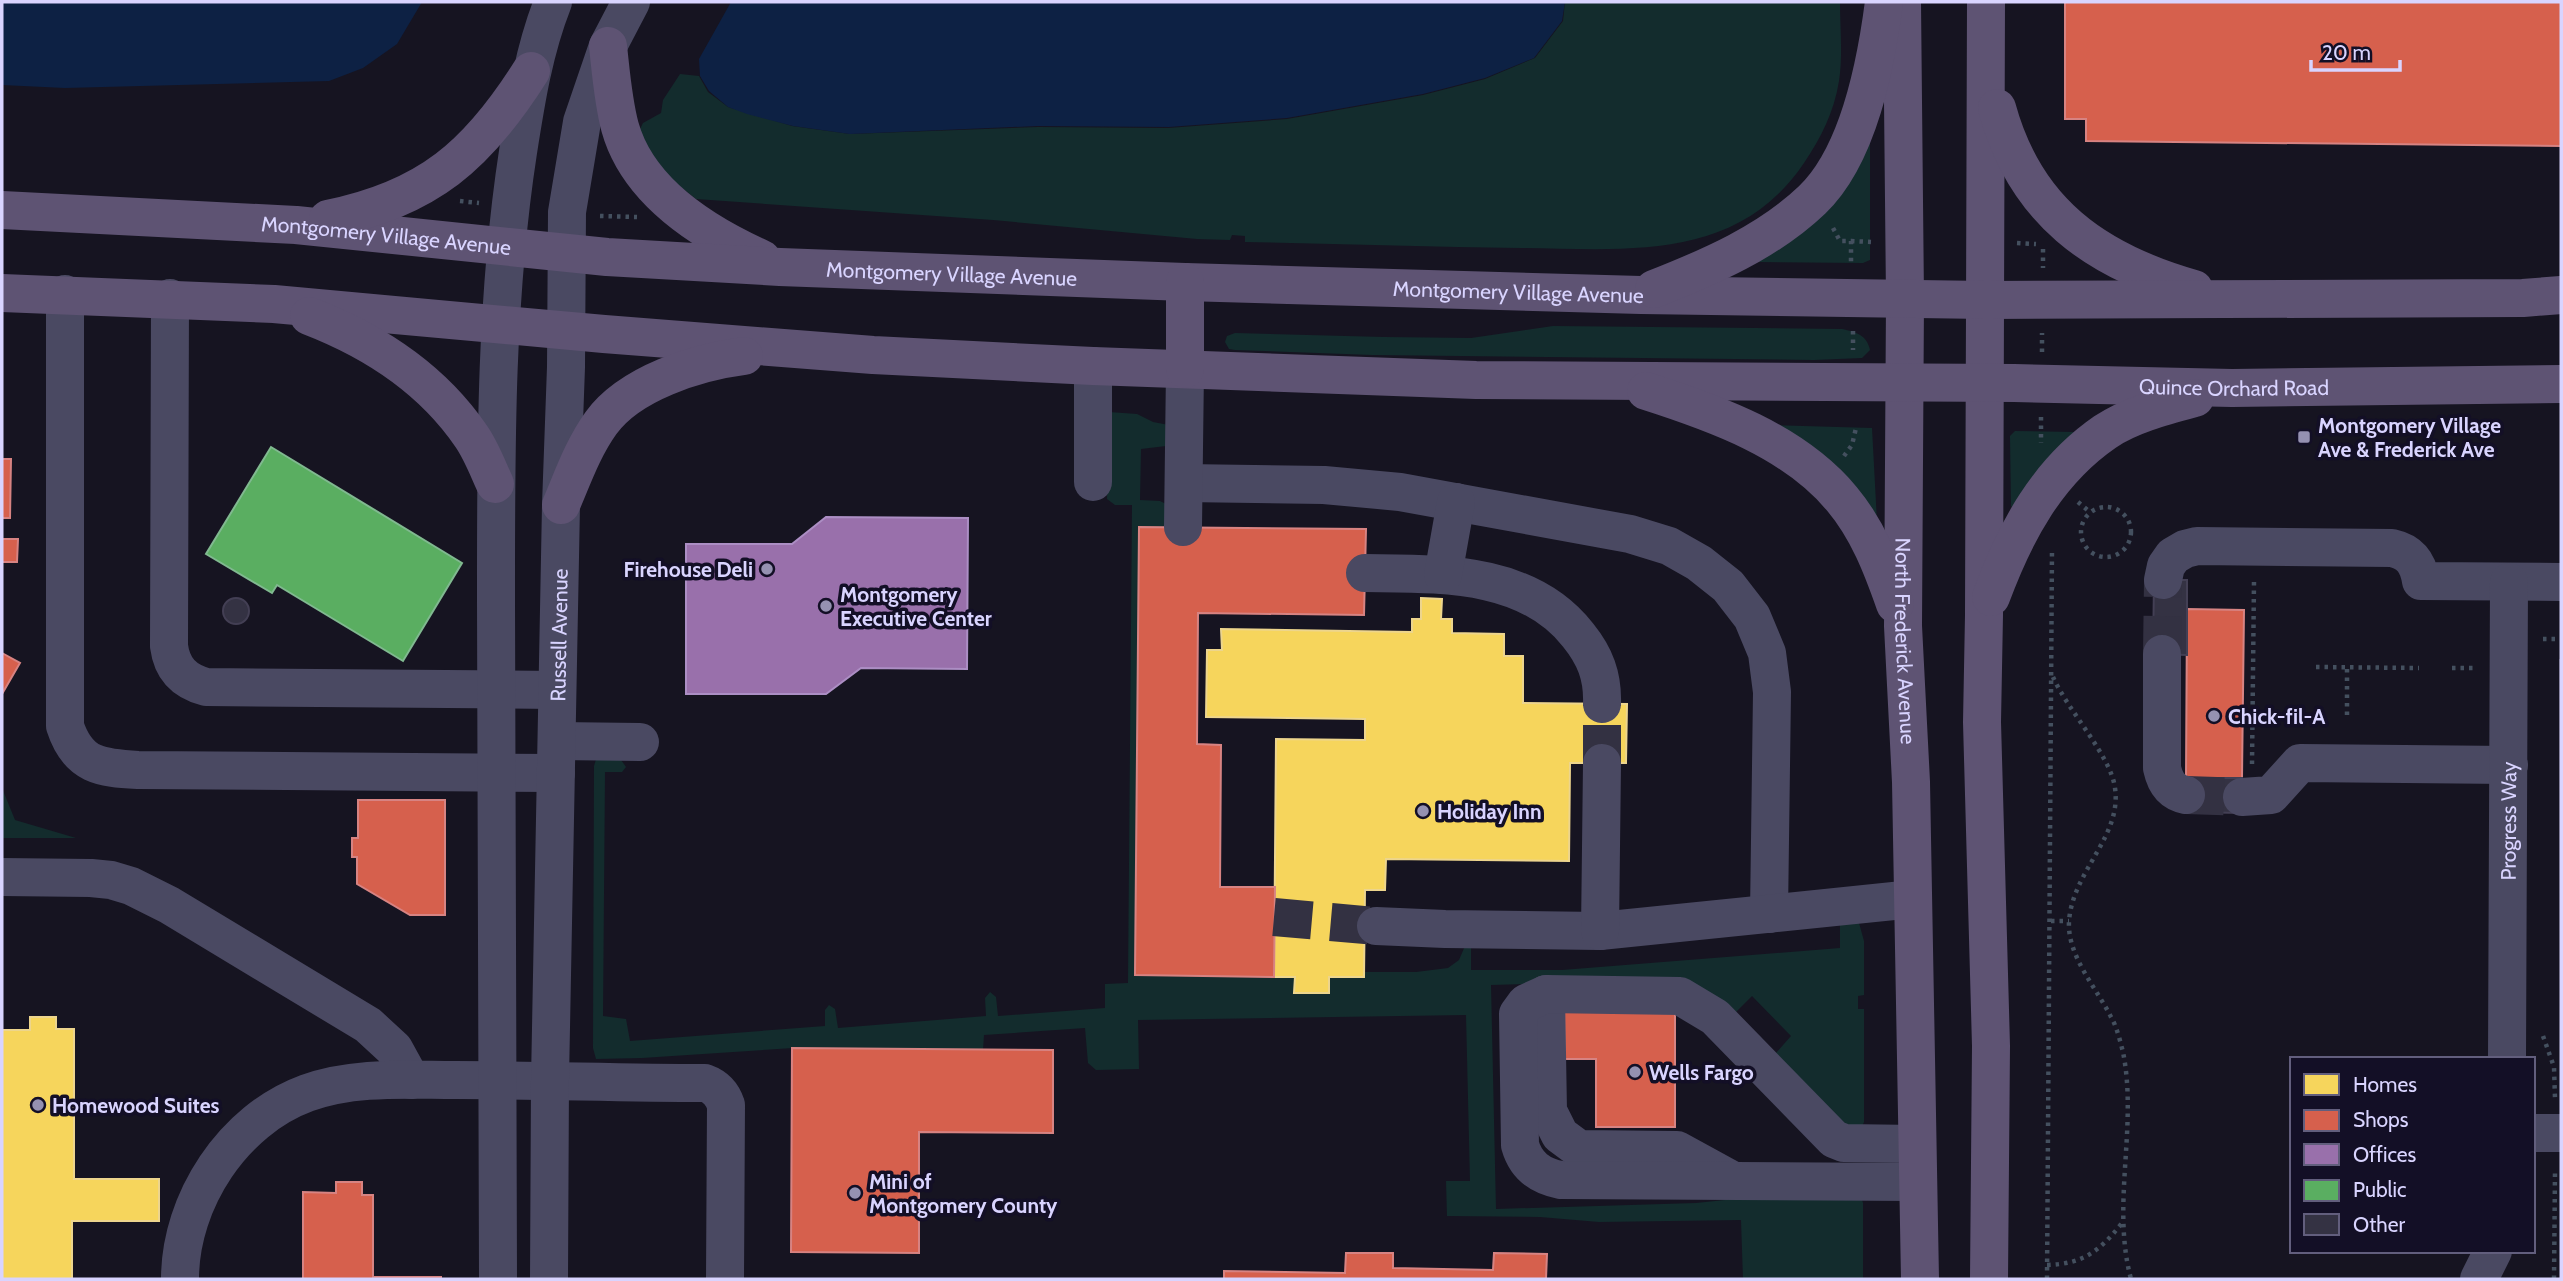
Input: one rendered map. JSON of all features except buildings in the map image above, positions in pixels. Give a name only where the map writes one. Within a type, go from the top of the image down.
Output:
[{"type":"main road","points":[[1641,295],[1691,275],[1775,231],[1814,199],[1838,164],[1863,109],[1884,2]]},
{"type":"main road","name":"North Frederick Avenue","points":[[1902,2],[1905,299],[1903,625],[1911,782],[1920,1279]]},
{"type":"main road","points":[[1986,2],[1986,383],[1982,722],[1991,1046],[1989,1279]]},
{"type":"main road","points":[[608,46],[620,128],[632,157],[650,182],[680,210],[724,241],[780,267]]},
{"type":"main road","points":[[296,225],[359,213],[421,187],[443,174],[475,145],[506,111],[531,71]]},
{"type":"main road","points":[[1987,73],[2002,128],[2018,165],[2042,201],[2069,227],[2099,250],[2154,278],[2233,300]]},
{"type":"main road","name":"Montgomery Village Avenue","points":[[2,210],[296,225],[566,253],[780,267],[1641,295],[1905,299]]},
{"type":"main road","points":[[1185,282],[1185,369]]},
{"type":"main road","points":[[2,293],[274,303],[501,325],[803,349],[1093,366],[1476,380],[1905,383]]},
{"type":"main road","points":[[1905,299],[2233,300],[2523,298],[2561,295]]},
{"type":"main road","points":[[274,303],[358,338],[389,355],[436,391],[472,437],[495,484]]},
{"type":"main road","points":[[561,505],[583,451],[603,421],[620,404],[668,375],[729,358],[803,349]]},
{"type":"main road","points":[[1614,381],[1682,403],[1752,431],[1782,448],[1824,480],[1842,499],[1878,557],[1903,625]]},
{"type":"main road","name":"Quince Orchard Road","points":[[1905,383],[2232,388],[2561,384]]},
{"type":"main road","points":[[1984,615],[2003,565],[2036,502],[2052,479],[2071,459],[2107,431],[2148,412],[2232,388]]},
{"type":"street","points":[[498,1279],[495,484],[501,325],[510,206],[531,71],[553,2]]},
{"type":"street","name":"Russell Avenue","points":[[549,1279],[550,1080],[567,212],[582,122],[608,46],[631,2]]},
{"type":"street","points":[[65,294],[65,726],[69,740],[78,753],[91,763],[106,769],[495,772],[640,741]]},
{"type":"street","points":[[170,298],[169,646],[171,660],[179,673],[192,683],[206,687],[557,690]]},
{"type":"street","points":[[1093,366],[1093,482]]},
{"type":"street","points":[[1183,527],[1185,369]]},
{"type":"street","points":[[1184,483],[1362,487],[1630,534],[1668,546],[1699,563],[1728,586],[1744,607],[1752,618],[1767,653],[1772,692],[1769,914]]},
{"type":"street","points":[[1443,575],[1456,502]]},
{"type":"street","points":[[2163,580],[2166,566],[2173,556],[2185,548],[2254,547],[2392,548],[2413,558],[2421,581],[2561,582]]},
{"type":"street","points":[[1365,573],[1443,575],[1502,585],[1541,603],[1559,615],[1588,647],[1598,667],[1602,704]]},
{"type":"street","name":"Progress Way","points":[[2507,1057],[2510,582]]},
{"type":"street","points":[[2162,654],[2162,768],[2171,788],[2186,795]]},
{"type":"street","points":[[1600,931],[1602,763]]},
{"type":"street","points":[[2247,797],[2266,796],[2275,792],[2300,763],[2508,765]]},
{"type":"street","points":[[2,877],[101,879],[131,886],[150,895],[368,1024],[394,1049],[411,1080]]},
{"type":"street","points":[[1376,926],[1600,931],[1913,899]]},
{"type":"street","points":[[1917,1144],[1844,1143],[1833,1139],[1715,1017],[1680,996],[1546,994],[1526,1003],[1517,1019],[1519,1135],[1523,1153],[1533,1168],[1546,1176],[1561,1180],[1918,1182]]},
{"type":"street","points":[[180,1279],[182,1248],[192,1210],[213,1172],[245,1133],[283,1105],[307,1093],[348,1084],[411,1080],[550,1080],[705,1083],[719,1090],[726,1105],[725,1279]]},
{"type":"street","points":[[2535,1133],[2561,1133]]},
{"type":"street","points":[[1989,1237],[2011,1279]]},
{"type":"street","points":[[2479,1279],[2492,1253]]},
{"type":"street","points":[[2506,1253],[2506,1279]]},
{"type":"path","points":[[451,200],[486,204]]},
{"type":"path","points":[[1828,219],[1840,241],[1872,242]]},
{"type":"path","points":[[1851,241],[1851,264]]},
{"type":"path","points":[[2009,243],[2043,244]]},
{"type":"path","points":[[1853,330],[1854,358]]},
{"type":"path","points":[[2109,507],[2124,514],[2129,521],[2130,537],[2122,551],[2106,557],[2098,555],[2086,546],[2081,531],[2083,523],[2093,510],[2109,507]]},
{"type":"path","points":[[2047,1279],[2052,542]]},
{"type":"path","points":[[2247,797],[2253,666],[2254,547]]},
{"type":"path","points":[[2253,666],[2260,666]]},
{"type":"path","points":[[2316,667],[2419,668]]},
{"type":"path","points":[[2347,667],[2347,715]]},
{"type":"path","points":[[2452,668],[2482,668]]},
{"type":"path","points":[[2052,673],[2061,695],[2110,769],[2115,788],[2113,821],[2082,876],[2071,902],[2069,921],[2073,946],[2113,1020],[2123,1051],[2127,1080],[2123,1222],[2126,1259],[2131,1279]]},
{"type":"path","points":[[2050,921],[2069,921]]},
{"type":"path","points":[[2554,1279],[2555,1172]]},
{"type":"path","points":[[2047,1265],[2067,1264],[2085,1258],[2101,1247],[2123,1222]]},
{"type":"green space","points":[[1565,2],[1840,2],[1839,81],[1830,114],[1804,163],[1777,195],[1746,219],[1712,234],[1676,243],[1599,249],[1245,242],[1245,236],[1232,235],[1230,240],[1197,239],[993,220],[696,199],[663,173],[638,133],[643,123],[661,113],[663,100],[680,74],[699,76],[708,92],[728,107],[792,126],[850,134],[1038,127],[1168,128],[1287,119],[1423,95],[1485,79],[1535,58],[1563,21]]},
{"type":"green space","points":[[1870,142],[1870,260],[1863,263],[1756,262]]},
{"type":"green space","points":[[1553,326],[1842,329],[1860,335],[1870,350],[1862,358],[1814,360],[1372,355],[1235,350],[1229,349],[1225,342],[1227,336],[1235,333],[1471,338]]},
{"type":"green space","points":[[1109,412],[1137,414],[1153,422],[1169,425],[1166,446],[1141,449],[1140,500],[1166,504],[1167,527],[1139,527],[1135,975],[1295,977],[1294,993],[1329,993],[1329,977],[1364,977],[1364,972],[1416,972],[1448,968],[1459,960],[1465,946],[1471,947],[1471,970],[1562,970],[1840,948],[1840,924],[1859,923],[1864,941],[1864,995],[1858,996],[1858,1009],[1864,1009],[1864,1122],[1859,1133],[1850,1132],[1776,1053],[1791,1036],[1752,996],[1735,1013],[1562,983],[1491,985],[1496,1209],[1696,1203],[1858,1186],[1863,1203],[1863,1279],[1743,1279],[1741,1220],[1599,1222],[1540,1217],[1447,1216],[1446,1181],[1470,1181],[1466,1015],[1138,1020],[1139,1069],[1096,1070],[1088,1063],[1085,1028],[984,1035],[983,1050],[793,1048],[596,1059],[593,1048],[594,766],[597,756],[619,757],[626,767],[622,772],[605,772],[603,1016],[626,1019],[630,1041],[825,1026],[825,1010],[829,1005],[835,1009],[838,1028],[986,1016],[985,998],[990,992],[996,997],[998,1016],[1105,1008],[1105,984],[1128,983],[1132,505],[1115,505],[1107,499]]},
{"type":"green space","points":[[1771,425],[1872,428],[1877,522]]},
{"type":"green space","points":[[2015,431],[2074,432],[2013,508],[2010,436]]},
{"type":"green space","points":[[2,788],[15,820],[76,838],[2,838]]},
{"type":"water","points":[[2,2],[422,2],[397,44],[363,68],[329,81],[65,88],[2,85]]},
{"type":"water","points":[[731,2],[1565,2],[1562,21],[1534,58],[1485,78],[1423,94],[1287,118],[1169,127],[1038,126],[850,134],[793,126],[747,114],[728,107],[709,91],[700,76],[699,59]]},
{"type":"tunnel","points":[[2162,654],[2163,580]]},
{"type":"tunnel","points":[[1602,704],[1602,763]]},
{"type":"tunnel","points":[[2186,795],[2242,797]]},
{"type":"tunnel","points":[[1274,917],[1376,926]]},
{"type":"place","name":"Montgomery Village Ave & Frederick Ave","points":[[2304,437]]},
{"type":"place","name":"Firehouse Deli","points":[[767,569]]},
{"type":"place","name":"Montgomery Executive Center","points":[[826,606]]},
{"type":"place","name":"Chick-fil-A","points":[[2214,716]]},
{"type":"place","name":"Holiday Inn","points":[[1423,811]]},
{"type":"place","name":"Wells Fargo","points":[[1635,1072]]},
{"type":"place","name":"Homewood Suites","points":[[38,1105]]},
{"type":"place","name":"Mini of Montgomery County","points":[[855,1193]]}]
